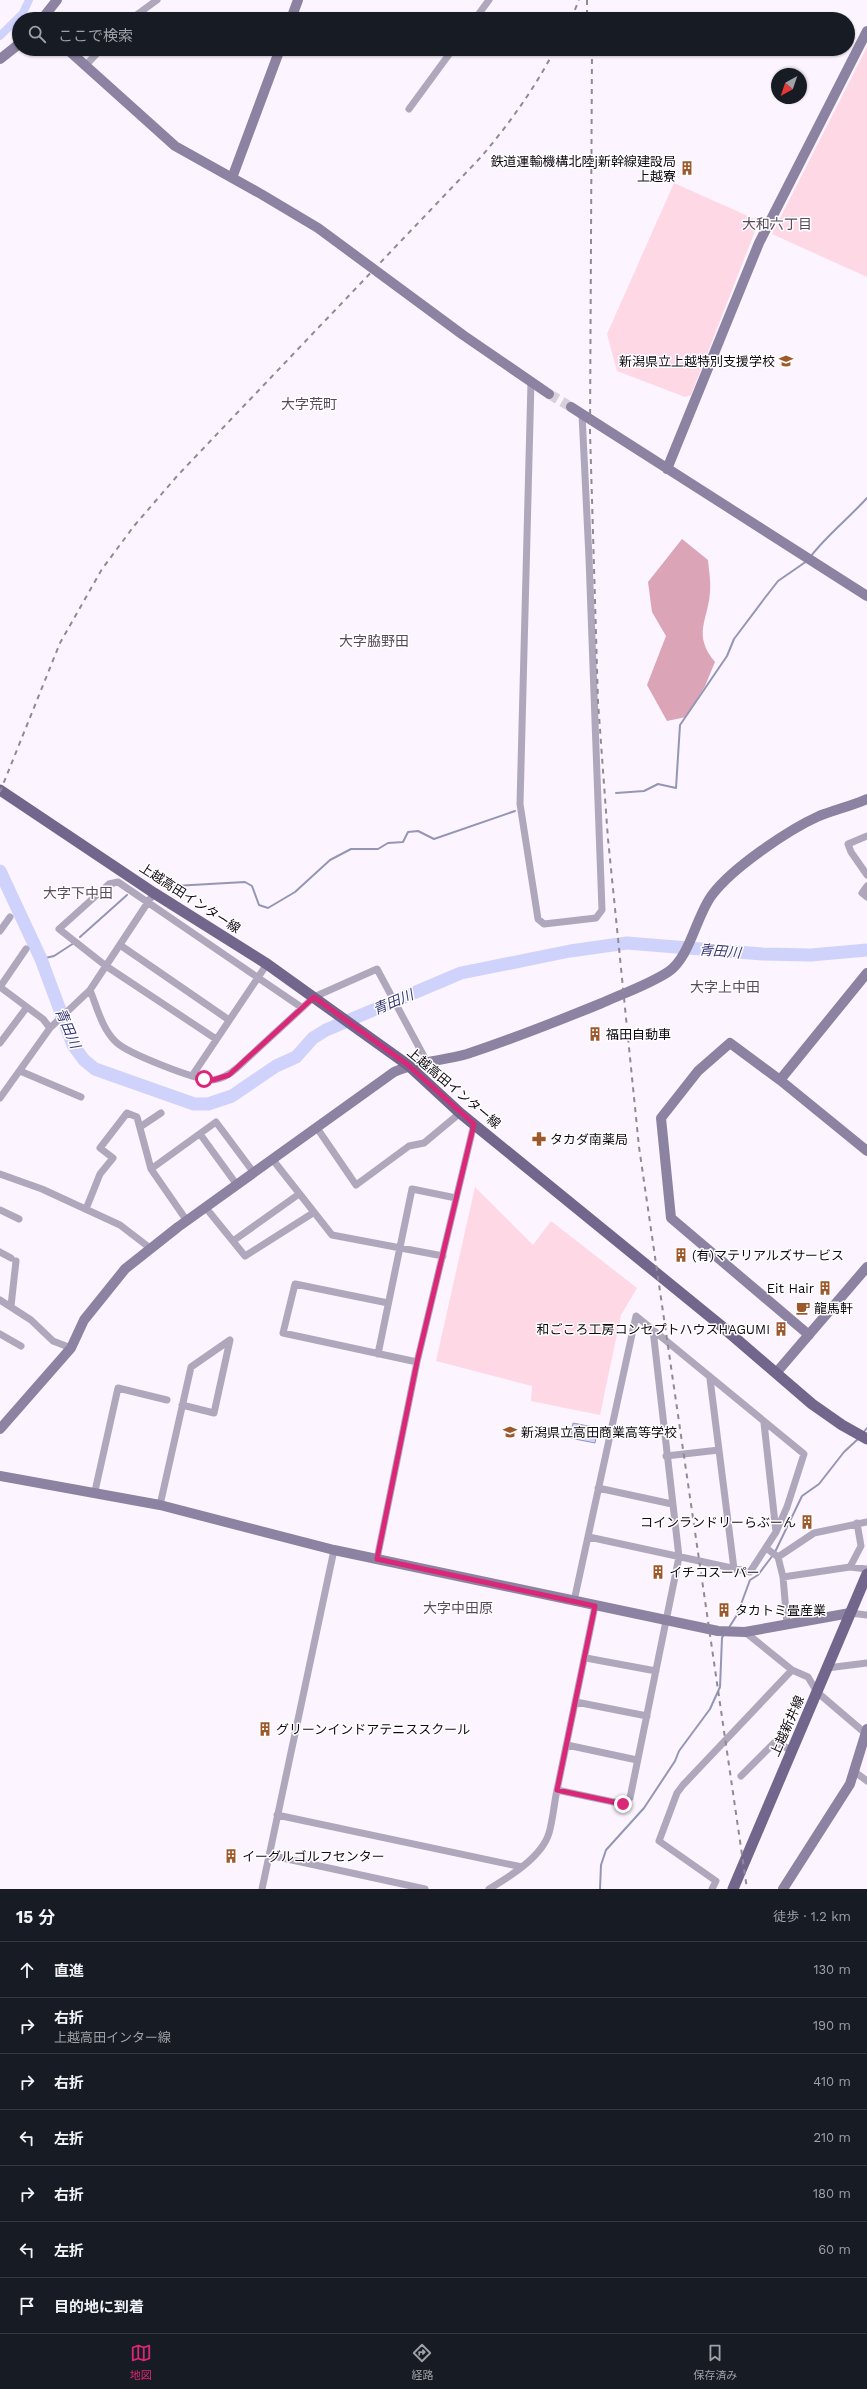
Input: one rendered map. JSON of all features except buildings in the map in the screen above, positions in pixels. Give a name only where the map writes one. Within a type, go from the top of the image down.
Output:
[{"type":"main road","name":"上越高田インター線","points":[[0,790],[154,893],[266,964],[408,1065],[460,1113],[812,1404],[867,1439]]},
{"type":"main road","name":"上越新井線","points":[[733,1889],[867,1574]]},
{"type":"street","points":[[48,12],[57,0]]},
{"type":"street","points":[[141,12],[157,0]]},
{"type":"street","points":[[294,12],[298,0]]},
{"type":"street","points":[[480,12],[489,0]]},
{"type":"street","points":[[855,55],[867,31]]},
{"type":"street","points":[[0,59],[12,50]]},
{"type":"street","points":[[74,56],[170,142],[189,156],[232,178],[318,228],[463,335],[549,394]]},
{"type":"street","points":[[85,66],[94,56]]},
{"type":"street","points":[[232,178],[277,56]]},
{"type":"street","points":[[409,109],[448,56]]},
{"type":"street","points":[[667,469],[759,243],[854,56]]},
{"type":"street","points":[[532,382],[520,804],[538,918],[544,924],[596,918],[602,910],[590,558],[582,414]]},
{"type":"street","points":[[571,407],[867,596]]},
{"type":"street","points":[[0,1429],[72,1348],[84,1320],[125,1269],[150,1248],[384,1078],[408,1065],[453,1057],[495,1044],[640,987],[671,970],[685,951],[699,916],[713,894],[733,874],[793,830],[819,816],[867,800]]},
{"type":"street","points":[[867,836],[848,844],[851,852],[867,874]]},
{"type":"street","points":[[216,1039],[106,966],[59,929],[109,884],[118,882],[147,904],[301,1007]]},
{"type":"street","points":[[867,886],[862,893],[867,897]]},
{"type":"street","points":[[1,1095],[50,1028],[90,990],[154,893]]},
{"type":"street","points":[[0,931],[10,917]]},
{"type":"street","points":[[120,945],[229,1020]]},
{"type":"street","points":[[26,949],[0,987],[43,1019],[50,1028]]},
{"type":"street","points":[[192,1076],[266,964]]},
{"type":"street","points":[[90,990],[106,1028],[116,1042],[132,1053],[192,1076],[213,1080],[229,1075],[301,1007],[314,997],[377,969],[391,992],[428,1062]]},
{"type":"street","points":[[780,1080],[867,973]]},
{"type":"street","points":[[0,1043],[28,1007]]},
{"type":"street","points":[[809,1335],[671,1218],[661,1118],[698,1071],[730,1043],[780,1080],[867,1150]]},
{"type":"street","points":[[20,1071],[81,1097]]},
{"type":"street","points":[[86,1209],[100,1174],[113,1158],[100,1148],[126,1113],[137,1117],[151,1169],[188,1221]]},
{"type":"street","points":[[140,1127],[161,1113]]},
{"type":"street","points":[[317,1128],[356,1185],[409,1146],[424,1143],[460,1113]]},
{"type":"street","points":[[151,1169],[216,1122],[254,1173]]},
{"type":"street","points":[[377,1559],[417,1362],[474,1124]]},
{"type":"street","points":[[200,1134],[237,1185]]},
{"type":"street","points":[[272,1160],[332,1235],[400,1246],[443,1256]]},
{"type":"street","points":[[0,1174],[42,1189],[120,1225],[150,1248]]},
{"type":"street","points":[[378,1354],[412,1189],[456,1198]]},
{"type":"street","points":[[233,1241],[299,1194]]},
{"type":"street","points":[[206,1208],[245,1256],[313,1213]]},
{"type":"street","points":[[0,1210],[19,1220]]},
{"type":"street","points":[[0,1252],[13,1260],[11,1306]]},
{"type":"street","points":[[776,1373],[867,1267]]},
{"type":"street","points":[[388,1303],[295,1284],[283,1333],[417,1362]]},
{"type":"street","points":[[0,1300],[31,1320],[53,1341],[72,1348]]},
{"type":"street","points":[[574,1601],[636,1316],[764,1424],[804,1454],[787,1507],[776,1532],[768,1549],[750,1572],[589,1537]]},
{"type":"street","points":[[557,1790],[623,1804],[630,1798],[679,1557],[666,1456],[653,1330]]},
{"type":"street","points":[[0,1334],[21,1346]]},
{"type":"street","points":[[160,1505],[182,1405],[191,1367],[230,1340],[214,1413],[182,1405]]},
{"type":"street","points":[[710,1379],[734,1569]]},
{"type":"street","points":[[95,1492],[118,1388],[167,1400]]},
{"type":"street","points":[[764,1424],[776,1532]]},
{"type":"street","points":[[666,1456],[719,1450]]},
{"type":"street","points":[[0,1476],[160,1505],[334,1550],[595,1606],[718,1630],[745,1632],[787,1623],[850,1613],[867,1615]]},
{"type":"street","points":[[598,1488],[672,1504]]},
{"type":"street","points":[[777,1556],[814,1533],[867,1522]]},
{"type":"street","points":[[850,1567],[860,1546],[857,1523]]},
{"type":"street","points":[[768,1549],[777,1556],[783,1577],[787,1623]]},
{"type":"street","points":[[262,1889],[334,1550]]},
{"type":"street","points":[[783,1577],[850,1567],[867,1569]]},
{"type":"street","points":[[489,1889],[522,1867],[546,1838],[586,1658],[595,1606]]},
{"type":"street","points":[[745,1632],[792,1670],[808,1677],[817,1692],[866,1731],[854,1772],[844,1794],[783,1889]]},
{"type":"street","points":[[586,1658],[656,1671]]},
{"type":"street","points":[[827,1668],[867,1664]]},
{"type":"street","points":[[712,1889],[716,1881],[659,1841],[677,1793],[683,1784],[792,1670]]},
{"type":"street","points":[[576,1702],[647,1716]]},
{"type":"street","points":[[741,1776],[775,1742],[791,1750]]},
{"type":"street","points":[[567,1745],[637,1760]]},
{"type":"street","points":[[854,1772],[867,1781]]},
{"type":"street","points":[[277,1815],[522,1867]]},
{"type":"street","points":[[269,1855],[425,1889]]},
{"type":"street","points":[[386,1889],[387,1881]]},
{"type":"shaded area","points":[[867,47],[867,277],[772,234]]},
{"type":"shaded area","points":[[674,183],[759,221],[691,395],[685,397],[617,371],[607,334]]},
{"type":"shaded area","points":[[682,539],[708,560],[710,592],[703,627],[703,635],[704,643],[708,652],[715,662],[705,686],[686,717],[667,721],[647,685],[666,636],[652,612],[648,582]]},
{"type":"shaded area","points":[[475,1187],[533,1245],[551,1221],[637,1288],[621,1315],[600,1415],[531,1401],[532,1386],[436,1361]]},
{"type":"water","points":[[573,1423],[598,1428],[595,1443],[570,1438]]},
{"type":"waterway","points":[[23,12],[29,0]]},
{"type":"waterway","points":[[0,36],[12,24]]},
{"type":"waterway","points":[[811,556],[867,498]]},
{"type":"waterway","points":[[616,793],[644,791],[658,784],[676,788],[680,725],[727,656],[734,639],[764,599],[778,581],[807,561]]},
{"type":"waterway","points":[[174,886],[245,882],[252,886],[259,905],[268,908],[295,892],[330,860],[351,849],[378,849],[388,843],[403,842],[408,832],[418,831],[434,839],[515,811]]},
{"type":"waterway","name":"青田川","points":[[0,871],[41,959],[73,1045],[84,1060],[95,1069],[194,1104],[208,1104],[232,1096],[276,1066],[296,1057],[313,1038],[326,1030],[461,973],[570,951],[627,943],[762,954],[811,955],[867,950]]},
{"type":"waterway","points":[[80,937],[127,895]]},
{"type":"waterway","points":[[41,959],[54,956],[74,943]]},
{"type":"waterway","points":[[863,1433],[867,1428]]},
{"type":"waterway","points":[[775,1552],[802,1496],[819,1484],[844,1452],[859,1438]]},
{"type":"waterway","points":[[728,1629],[737,1615],[750,1580],[758,1575],[773,1555]]},
{"type":"waterway","points":[[600,1889],[601,1865],[606,1850],[644,1808],[675,1761],[679,1751],[710,1709],[720,1687],[722,1638],[724,1634]]},
{"type":"tunnel","points":[[549,394],[571,407]]},
{"type":"railway","points":[[574,12],[579,0]]},
{"type":"railway","points":[[587,0],[587,12]]},
{"type":"railway","points":[[0,792],[60,643],[102,569],[134,526],[178,475],[481,157],[502,132],[521,105],[551,56]]},
{"type":"railway","points":[[592,56],[590,432],[598,702],[608,839],[639,1147],[747,1889]]},
{"type":"place","name":"鉄道運輸機構北陸j新幹線建設局 上越寮","points":[[687,168]]},
{"type":"place","name":"新潟県立上越特別支援学校","points":[[786,361]]},
{"type":"place","name":"福田自動車","points":[[595,1034]]},
{"type":"place","name":"タカダ南薬局","points":[[539,1139]]},
{"type":"place","name":"(有)マテリアルズサービス","points":[[681,1255]]},
{"type":"place","name":"Eit Hair","points":[[825,1288]]},
{"type":"place","name":"龍馬軒","points":[[803,1308]]},
{"type":"place","name":"和ごころ工房コンセプトハウスHAGUMI","points":[[781,1329]]},
{"type":"place","name":"新潟県立高田商業高等学校","points":[[510,1432]]},
{"type":"place","name":"コインランドリーらぶーん","points":[[807,1522]]},
{"type":"place","name":"イチコスーパー","points":[[658,1572]]},
{"type":"place","name":"タカトミ畳産業","points":[[724,1610]]},
{"type":"place","name":"グリーンインドアテニススクール","points":[[265,1729]]},
{"type":"place","name":"イーグルゴルフセンター","points":[[231,1856]]},
{"type":"district","name":"大和六丁目","points":[[777,224]]},
{"type":"district","name":"大字荒町","points":[[309,404]]},
{"type":"district","name":"大字脇野田","points":[[374,641]]},
{"type":"district","name":"大字下中田","points":[[78,893]]},
{"type":"district","name":"大字上中田","points":[[725,987]]},
{"type":"district","name":"大字中田原","points":[[458,1608]]},
{"type":"route","points":[[204,1079],[213,1080],[229,1075],[301,1007],[314,997],[408,1065],[474,1124],[417,1362],[377,1559],[595,1606],[586,1658],[557,1790],[623,1804]]}]
